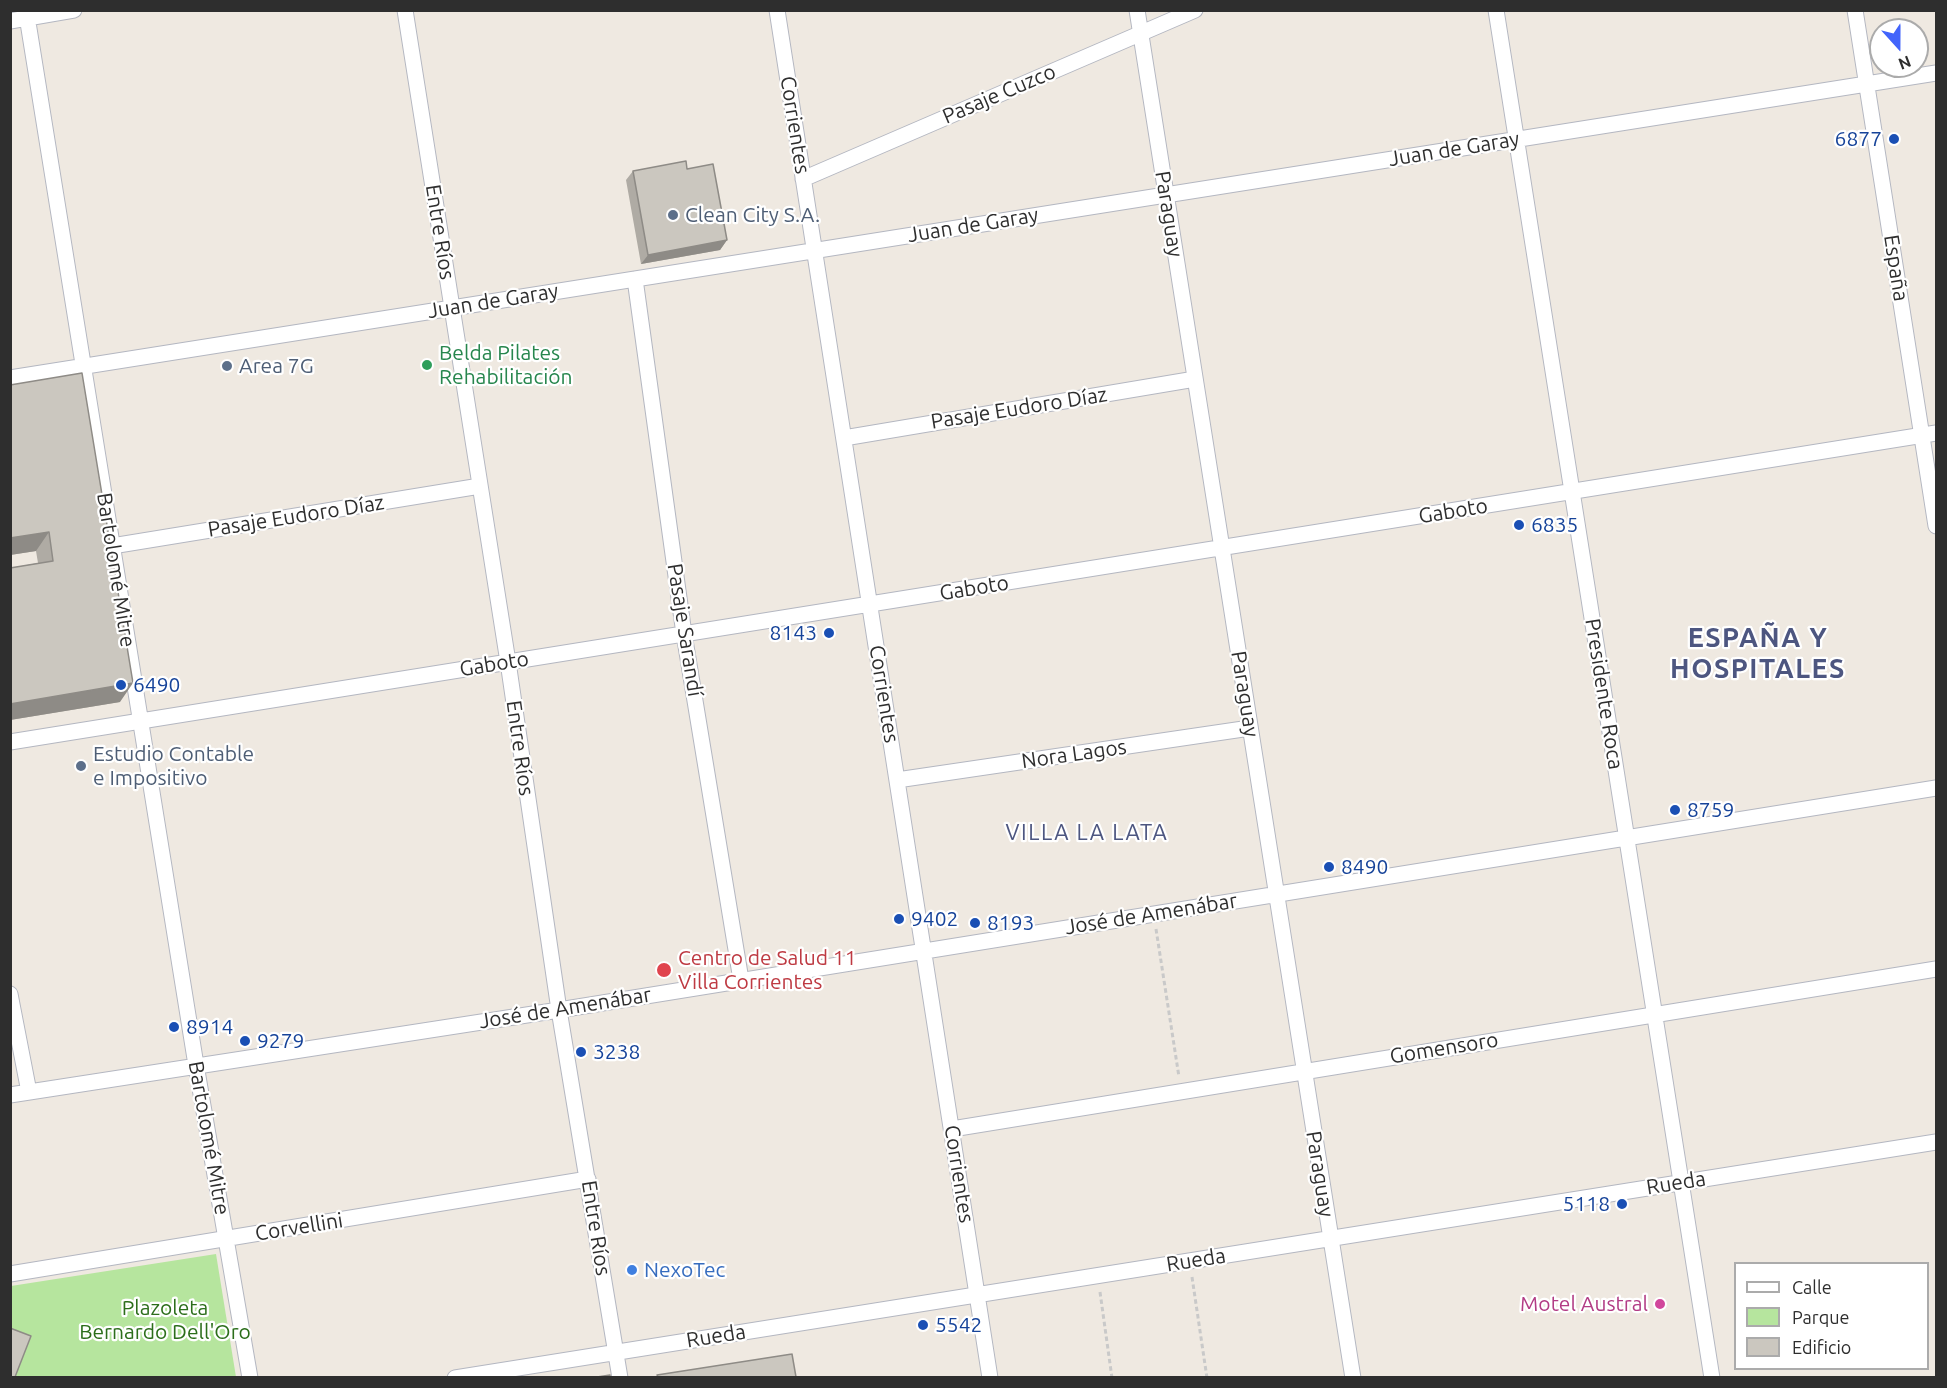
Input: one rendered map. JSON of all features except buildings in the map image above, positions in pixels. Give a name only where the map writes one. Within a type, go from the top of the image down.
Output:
[{"type":"street","points":[[10,21],[26,14],[74,10]]},
{"type":"street","name":"Entre Ríos","points":[[405,10],[508,662],[559,1010],[620,1377]]},
{"type":"street","name":"Corrientes","points":[[777,10],[990,1377]]},
{"type":"street","name":"Paraguay","points":[[1137,10],[1353,1377]]},
{"type":"street","name":"Pasaje Cuzco","points":[[803,179],[1195,10]]},
{"type":"street","name":"Presidente Roca","points":[[1496,10],[1712,1377]]},
{"type":"street","name":"España","points":[[1855,10],[1929,435],[1936,526]]},
{"type":"street","name":"Bartolomé Mitre","points":[[26,14],[196,1065],[250,1377]]},
{"type":"street","name":"Juan de Garay","points":[[10,378],[1936,73]]},
{"type":"street","name":"Pasaje Sarandí","points":[[635,279],[684,634],[741,980]]},
{"type":"street","name":"Pasaje Eudoro Díaz","points":[[843,438],[1195,379]]},
{"type":"street","name":"Gaboto","points":[[10,742],[1929,435]]},
{"type":"street","name":"Pasaje Eudoro Díaz","points":[[112,546],[480,486]]},
{"type":"street","name":"Nora Lagos","points":[[897,780],[1250,729]]},
{"type":"street","name":"José de Amenábar","points":[[10,1095],[559,1010],[1936,788]]},
{"type":"street","name":"Gomensoro","points":[[952,1129],[1936,969]]},
{"type":"street","points":[[10,994],[29,1092]]},
{"type":"street","name":"Rueda","points":[[455,1377],[1936,1142]]},
{"type":"street","name":"Corvellini","points":[[10,1274],[588,1179]]},
{"type":"path","points":[[1154,914],[1181,1091]]},
{"type":"path","points":[[1190,1260],[1207,1377]]},
{"type":"path","points":[[1097,1275],[1112,1377]]},
{"type":"green space","name":"Plazoleta Bernardo Dell'Oro","points":[[216,1254],[236,1377],[11,1378],[11,1286]]},
{"type":"place","name":"6877","points":[[1894,139]]},
{"type":"place","name":"Clean City S.A.","points":[[673,215]]},
{"type":"place","name":"Belda Pilates Rehabilitación","points":[[427,365]]},
{"type":"place","name":"Area 7G","points":[[227,366]]},
{"type":"place","name":"6835","points":[[1519,525]]},
{"type":"place","name":"8143","points":[[829,633]]},
{"type":"place","name":"6490","points":[[121,685]]},
{"type":"place","name":"Estudio Contable e Impositivo","points":[[81,766]]},
{"type":"place","name":"8759","points":[[1675,810]]},
{"type":"place","name":"8490","points":[[1329,867]]},
{"type":"place","name":"9402","points":[[899,919]]},
{"type":"place","name":"8193","points":[[975,923]]},
{"type":"place","name":"Centro de Salud 11 Villa Corrientes","points":[[664,970]]},
{"type":"place","name":"8914","points":[[174,1027]]},
{"type":"place","name":"9279","points":[[245,1041]]},
{"type":"place","name":"3238","points":[[581,1052]]},
{"type":"place","name":"5118","points":[[1622,1204]]},
{"type":"place","name":"NexoTec","points":[[632,1270]]},
{"type":"place","name":"Motel Austral","points":[[1660,1304]]},
{"type":"place","name":"5542","points":[[923,1325]]},
{"type":"district","name":"ESPAÑA Y HOSPITALES","points":[[1758,654]]},
{"type":"district","name":"VILLA LA LATA","points":[[1087,833]]}]
